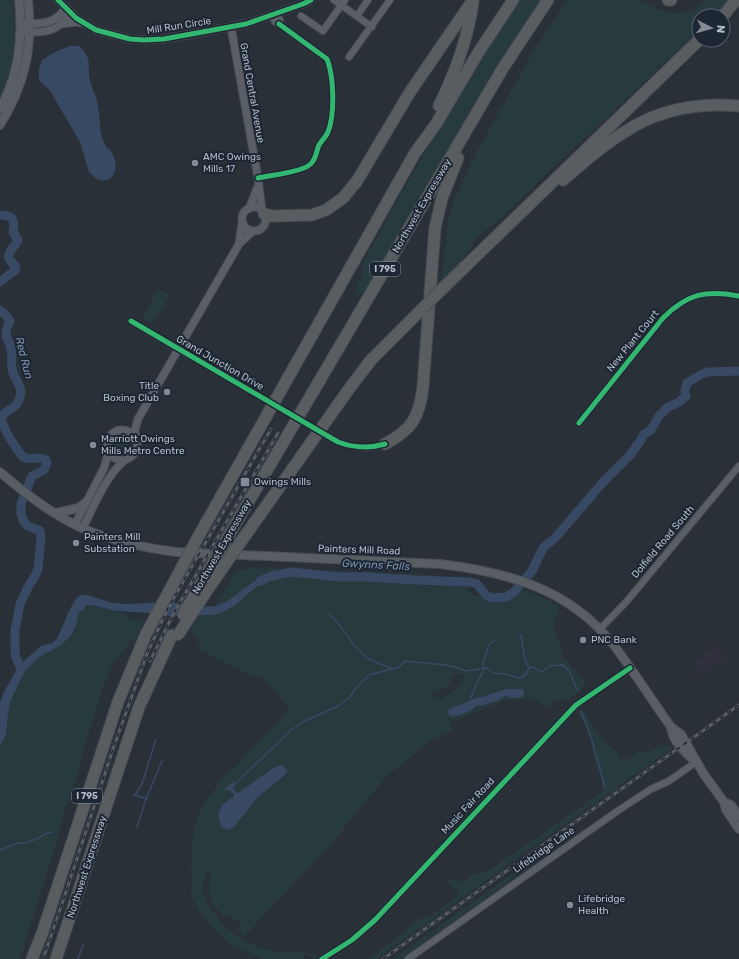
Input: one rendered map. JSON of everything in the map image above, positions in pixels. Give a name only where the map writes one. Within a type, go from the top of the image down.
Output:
[{"type":"highway","points":[[263,212],[272,216],[312,215],[326,210],[343,198],[357,181],[395,116],[473,0]]},
{"type":"highway","points":[[415,153],[447,89],[458,63],[466,36],[473,0]]},
{"type":"highway","name":"I 795","points":[[32,959],[43,931],[118,702],[146,634],[197,539],[415,153],[436,124],[478,54],[513,0]]},
{"type":"highway","name":"Northwest Expressway","points":[[56,959],[139,707],[150,682],[226,540],[503,68],[548,0]]},
{"type":"highway","points":[[730,8],[736,0]]},
{"type":"highway","points":[[175,635],[348,389],[371,360],[691,48]]},
{"type":"highway","points":[[385,444],[396,438],[410,426],[419,408],[423,386],[433,245],[438,212],[453,168],[500,79],[503,68]]},
{"type":"highway","points":[[504,229],[622,133],[640,123],[658,115],[688,107],[714,104],[739,106]]},
{"type":"main road","points":[[0,109],[16,71],[21,28],[19,0]]},
{"type":"main road","points":[[0,125],[14,101],[22,81],[27,60],[30,28],[28,0]]},
{"type":"main road","name":"Painters Mill Road","points":[[0,472],[37,500],[75,524],[103,536],[136,545],[176,552],[440,564],[483,570],[534,585],[563,600],[588,618],[611,642],[671,727],[681,734],[696,762],[724,802],[726,810],[739,829]]},
{"type":"main road","points":[[56,513],[78,508],[85,503]]},
{"type":"main road","name":"Painters Mill Road","points":[[724,802],[730,805],[739,816]]},
{"type":"street","points":[[53,20],[57,16],[57,0]]},
{"type":"street","name":"Mill Run Circle","points":[[57,0],[76,18],[85,24],[104,32],[130,39],[144,40],[246,24],[311,0]]},
{"type":"street","points":[[334,0],[344,3],[357,16],[372,27]]},
{"type":"street","points":[[357,16],[368,0]]},
{"type":"street","points":[[349,57],[390,0]]},
{"type":"street","points":[[301,16],[323,32],[344,3]]},
{"type":"street","points":[[30,28],[53,20],[65,8]]},
{"type":"street","points":[[61,24],[67,16],[72,13]]},
{"type":"street","points":[[258,178],[299,169],[310,164],[327,134],[330,125],[333,89],[327,59],[275,22],[275,14]]},
{"type":"street","points":[[21,28],[47,31],[61,24],[76,22],[85,24]]},
{"type":"street","name":"Grand Central Avenue","points":[[83,528],[92,508],[113,471],[135,454],[137,449],[135,430],[138,419],[177,348],[239,244],[253,231],[259,230],[264,224],[258,178],[231,27]]},
{"type":"street","name":"Grand Central Avenue","points":[[239,244],[242,216],[244,212],[249,209],[258,186]]},
{"type":"street","points":[[249,209],[255,208],[263,212]]},
{"type":"street","points":[[242,224],[248,230],[253,231]]},
{"type":"street","name":"New Plant Court","points":[[579,423],[670,310],[685,300],[702,294],[718,293],[739,296]]},
{"type":"street","points":[[131,322],[159,338]]},
{"type":"street","name":"Grand Junction Drive","points":[[168,343],[263,398]]},
{"type":"street","name":"Grand Central Avenue","points":[[75,524],[104,468],[109,451],[108,445],[110,436],[114,432],[121,430],[138,419]]},
{"type":"street","points":[[121,430],[129,431],[136,439]]},
{"type":"street","points":[[328,437],[344,444],[361,448],[376,447],[385,444]]},
{"type":"street","points":[[109,451],[116,458],[126,460]]},
{"type":"street","name":"Dolfield Road South","points":[[600,629],[622,607],[739,466]]},
{"type":"street","name":"Music Fair Road","points":[[322,959],[352,940],[375,920],[576,705],[630,668]]},
{"type":"street","name":"Lifebridge Lane","points":[[408,959],[616,812],[696,762]]},
{"type":"shaded area","points":[[718,646],[726,658],[700,676],[692,664]]},
{"type":"green space","points":[[0,0],[13,0],[15,43],[10,75],[0,100]]},
{"type":"green space","points":[[517,0],[544,0],[367,290],[362,294],[356,294],[362,273],[362,265],[380,231],[437,131]]},
{"type":"green space","points":[[567,0],[638,0],[657,9],[678,14],[691,11],[691,38],[492,226],[479,235],[455,271],[445,281],[441,279],[448,222],[454,199],[478,149],[537,45]]},
{"type":"green space","points":[[707,0],[732,0],[725,8],[697,8]]},
{"type":"green space","points":[[159,289],[170,295],[153,324],[142,317]]},
{"type":"green space","points":[[118,436],[126,436],[131,441],[129,452],[126,454],[118,454],[113,449],[113,441]]},
{"type":"green space","points":[[255,567],[432,575],[424,584],[431,586],[464,585],[473,595],[499,600],[506,600],[520,589],[539,596],[558,606],[559,613],[553,624],[562,649],[562,655],[584,680],[584,687],[567,700],[555,701],[546,707],[536,700],[507,699],[458,720],[448,719],[453,730],[432,740],[387,776],[327,849],[243,938],[238,928],[242,921],[232,918],[217,910],[213,904],[209,889],[212,870],[207,871],[202,892],[211,909],[224,925],[241,938],[259,947],[278,952],[305,952],[316,955],[313,957],[304,955],[303,959],[261,959],[228,943],[209,925],[191,896],[192,841],[194,828],[203,804],[226,774],[237,765],[289,709],[262,676],[257,678],[198,650],[200,643],[190,631],[199,616],[211,615],[235,572]],"holes":[[[458,673],[465,676],[463,680],[441,700],[429,694],[433,691],[451,685],[453,674]],[[515,690],[522,690],[480,706],[477,705],[468,711],[454,716],[463,703],[476,698]],[[273,768],[286,774],[257,798],[249,807],[224,803],[234,796],[235,792],[238,793]]]},
{"type":"green space","points":[[87,605],[122,612],[132,620],[144,622],[136,640],[132,639],[113,664],[102,690],[20,959],[0,959],[0,746],[6,735],[10,702],[25,671],[39,657],[60,646],[76,627],[79,612]]},
{"type":"green space","points":[[583,711],[605,742],[617,752],[620,759],[628,759],[638,751],[647,753],[661,745],[674,747],[377,959],[369,959],[403,933],[413,923],[421,918],[430,916],[458,895],[458,892],[447,883],[448,880],[456,878],[461,882],[467,880],[472,874],[481,874],[485,872],[603,791],[602,782],[587,729],[582,718],[578,714]]},
{"type":"green space","points":[[567,837],[564,842],[401,959],[393,959],[522,867],[531,863]]},
{"type":"water","points":[[70,46],[79,46],[88,58],[90,80],[99,112],[102,137],[107,148],[111,151],[116,165],[113,176],[109,179],[100,180],[89,172],[80,142],[49,89],[42,83],[39,77],[42,60],[57,51]]},
{"type":"water","points":[[266,574],[271,576],[251,591],[236,605],[221,613],[212,615],[168,616],[116,611],[87,605],[79,612],[76,626],[71,635],[60,646],[39,657],[25,671],[10,702],[6,735],[0,746],[0,702],[4,692],[17,669],[24,661],[41,646],[52,643],[57,639],[77,597],[87,595],[112,603],[127,604],[168,602],[205,607],[216,606],[226,602]]},
{"type":"water","points":[[506,689],[523,689],[523,697],[514,698],[505,696],[499,700],[480,706],[477,705],[469,712],[457,715],[450,716],[448,712],[449,709],[476,698]]},
{"type":"water","points":[[281,765],[287,770],[286,774],[257,798],[234,827],[229,830],[221,827],[218,813],[224,803],[234,796],[230,790],[224,790],[234,781],[234,790],[238,793],[273,768]]},
{"type":"waterway","name":"Red Run","points":[[0,215],[12,218],[14,225],[13,232],[18,240],[9,255],[10,260],[16,267],[15,270],[0,282]]},
{"type":"waterway","name":"Red Run","points":[[0,310],[10,321],[6,335],[12,351],[12,370],[21,390],[17,404],[1,417],[2,423],[23,457],[43,459],[46,460],[47,463],[44,470],[32,476],[21,504],[21,514],[24,522],[28,526],[40,531],[41,538],[38,569],[20,604],[15,631],[16,658],[21,668]]},
{"type":"waterway","name":"Gwynns Falls","points":[[260,581],[271,576],[292,572],[339,577],[470,582],[477,584],[486,595],[492,598],[506,597],[514,592],[532,571],[543,548],[555,538],[604,481],[630,455],[644,434],[651,430],[659,416],[668,407],[679,402],[686,396],[685,391],[687,383],[708,372],[739,371]]},
{"type":"waterway","points":[[329,614],[339,624],[360,652],[371,660],[392,669]]},
{"type":"waterway","points":[[521,635],[524,656],[529,667]]},
{"type":"waterway","points":[[472,701],[471,697],[484,669],[483,663],[489,644],[495,640]]},
{"type":"waterway","points":[[232,787],[290,731],[305,721],[338,706],[349,698],[369,675],[399,667],[405,661],[446,665],[465,671],[487,668],[493,673],[505,674],[519,678],[524,676],[529,668],[533,667],[539,671],[543,671],[549,666],[563,665],[569,671],[578,691]]},
{"type":"waterway","points":[[581,711],[592,740],[605,787]]},
{"type":"waterway","points":[[135,795],[142,784],[156,739]]},
{"type":"waterway","points":[[137,827],[146,799],[162,761]]},
{"type":"waterway","points":[[134,795],[147,799]]},
{"type":"waterway","points":[[0,850],[18,843],[28,843],[31,840],[36,840],[45,834],[52,832]]},
{"type":"waterway","points":[[78,959],[83,945]]},
{"type":"tunnel","points":[[263,398],[328,437]]},
{"type":"railway","points":[[43,959],[113,749],[147,654],[168,608],[271,429]]},
{"type":"railway","points":[[150,661],[175,611],[278,433]]},
{"type":"railway","points":[[383,959],[739,705]]},
{"type":"cycle path","points":[[58,0],[76,18],[96,30],[130,39],[144,40],[164,39],[246,24],[311,0]]},
{"type":"cycle path","points":[[258,178],[284,174],[311,164],[319,145],[328,132],[332,116],[333,96],[331,75],[327,59],[279,24]]},
{"type":"cycle path","points":[[579,423],[663,318],[672,310],[689,298],[698,295],[717,293],[739,296]]},
{"type":"cycle path","points":[[131,321],[338,442],[350,446],[361,447],[373,447],[385,444]]},
{"type":"cycle path","points":[[322,959],[352,940],[375,920],[576,705],[630,668]]},
{"type":"place","name":"AMC Owings Mills 17","points":[[195,163]]},
{"type":"place","name":"Title Boxing Club","points":[[167,392]]},
{"type":"place","name":"Marriott Owings Mills Metro Centre","points":[[93,445]]},
{"type":"place","name":"Owings Mills","points":[[245,482]]},
{"type":"place","name":"Painters Mill Substation","points":[[76,543]]},
{"type":"place","name":"PNC Bank","points":[[583,640]]},
{"type":"place","name":"Lifebridge Health","points":[[570,905]]}]
